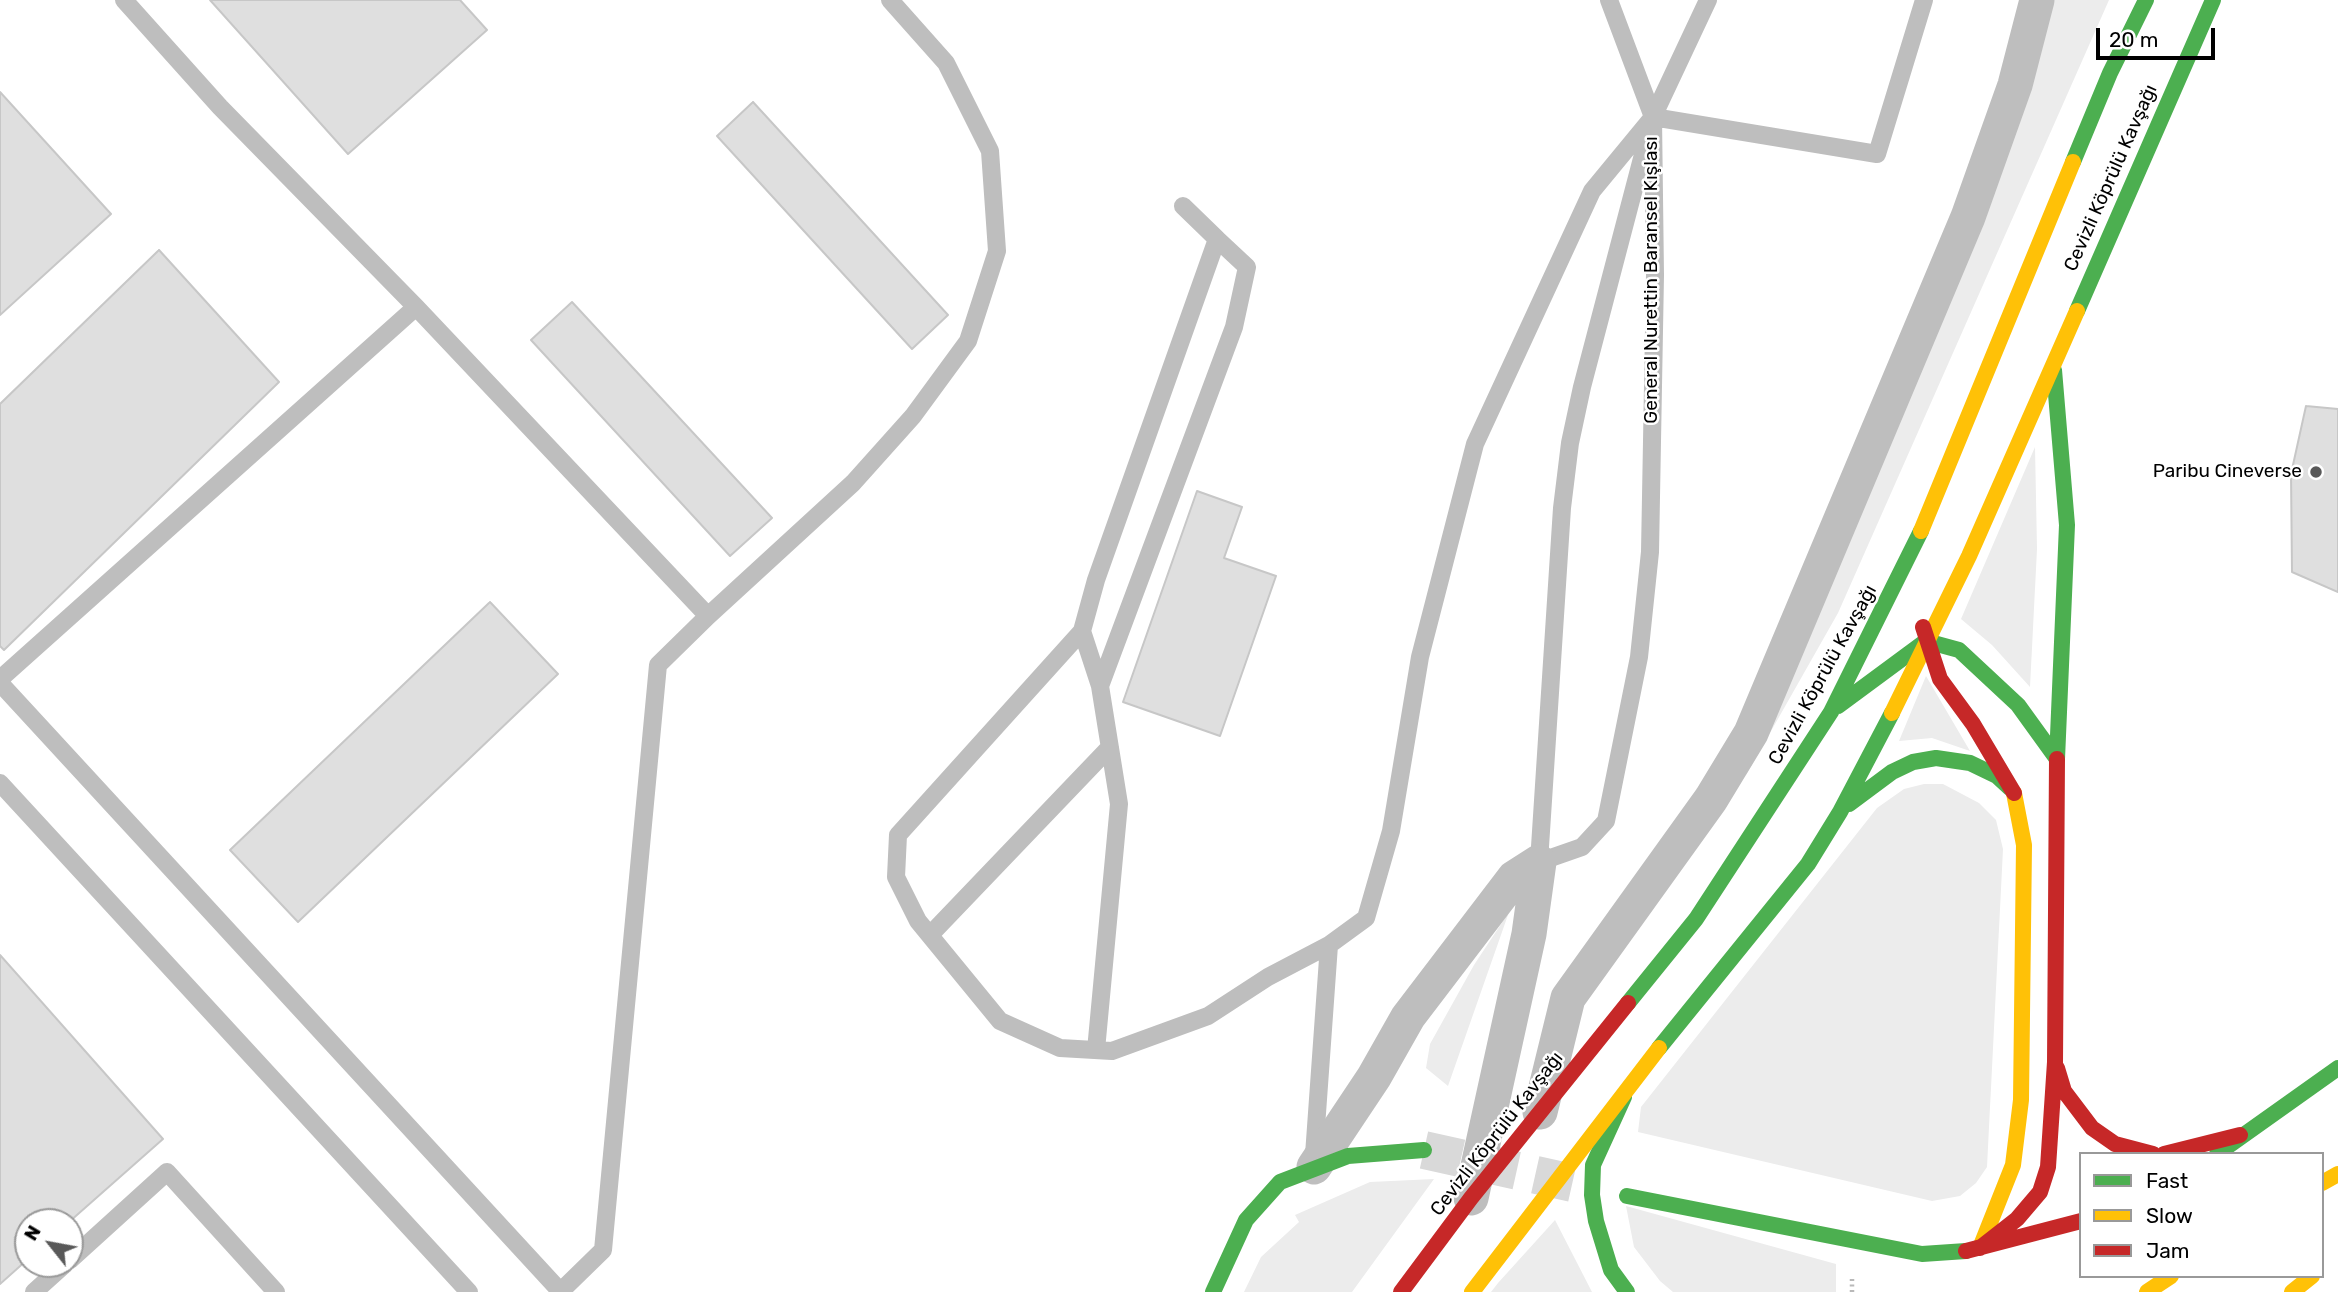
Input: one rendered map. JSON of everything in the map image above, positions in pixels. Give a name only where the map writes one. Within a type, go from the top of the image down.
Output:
[{"type":"main road","name":"Cevizli Köprülü Kavşağı","points":[[1401,1292],[1471,1198],[1696,919],[1831,712],[1909,561],[2110,73],[2146,0]]},
{"type":"main road","name":"Cevizli Köprülü Kavşağı","points":[[1472,1292],[1656,1052],[1808,864],[1839,811],[1910,680],[1926,640],[1969,556],[2053,367],[2100,252],[2213,0]]},
{"type":"main road","points":[[1980,1248],[2017,1219],[2040,1192],[2052,1139],[2056,1062],[2057,759],[2067,525],[2053,367]]},
{"type":"main road","points":[[1909,561],[1915,587]]},
{"type":"main road","points":[[1920,614],[1940,678],[1973,724],[2014,793],[2024,845],[2021,1100],[2013,1165],[1980,1248]]},
{"type":"main road","points":[[1926,640],[1959,650],[2018,705],[2057,759]]},
{"type":"main road","points":[[1831,712],[1926,640]]},
{"type":"main road","points":[[1839,811],[1892,772],[1913,762],[1936,758],[1970,763],[1997,776],[2014,793]]},
{"type":"main road","points":[[2056,1062],[2064,1091],[2092,1128],[2115,1144],[2145,1152]]},
{"type":"main road","points":[[2220,1152],[2338,1068]]},
{"type":"main road","points":[[1624,1097],[1593,1165],[1592,1195],[1596,1221],[1611,1270],[1627,1292]]},
{"type":"main road","points":[[2172,1152],[2241,1135]]},
{"type":"main road","points":[[1213,1292],[1225,1260],[1246,1220],[1280,1182],[1314,1167],[1372,1153],[1424,1150]]},
{"type":"main road","points":[[1627,1195],[1922,1254],[1958,1253],[2079,1222]]},
{"type":"main road","points":[[2147,1292],[2168,1278]]},
{"type":"main road","points":[[2292,1292],[2310,1278]]},
{"type":"street","points":[[1540,1112],[1568,998],[1711,799],[1751,733],[1968,217],[2015,85],[2037,0]]},
{"type":"street","points":[[1314,1167],[1374,1077],[1408,1017],[1514,878],[1539,862]]},
{"type":"street","name":"General Nurettin Baransel Kışlası","points":[[1471,1198],[1529,934],[1539,862]]},
{"type":"lane","points":[[124,0],[220,107],[416,307],[708,616]]},
{"type":"lane","points":[[416,307],[0,681],[561,1292],[603,1250],[658,665],[853,483],[913,416],[968,341],[997,251],[990,151],[946,63],[890,0]]},
{"type":"lane","points":[[1609,0],[1653,117]]},
{"type":"lane","points":[[1217,239],[1096,580],[1082,631],[898,835],[896,877],[918,921],[1000,1021],[1060,1048],[1112,1051],[1208,1016],[1268,977],[1329,945],[1366,918],[1391,831],[1420,657],[1475,444],[1592,191],[1653,117],[1708,0]]},
{"type":"lane","points":[[1653,117],[1877,154],[1924,0]]},
{"type":"lane","name":"General Nurettin Baransel Kışlası","points":[[1653,117],[1655,275],[1651,541],[1639,657],[1606,821],[1582,847],[1539,862],[1562,508],[1570,443],[1582,387],[1653,117]]},
{"type":"lane","points":[[1100,687],[1234,327],[1247,267],[1183,206]]},
{"type":"lane","points":[[1082,631],[1100,687],[1119,804],[1096,1050]]},
{"type":"lane","points":[[930,935],[1110,747]]},
{"type":"lane","points":[[0,783],[469,1292]]},
{"type":"lane","points":[[1314,1167],[1329,945]]},
{"type":"lane","points":[[84,1247],[167,1172],[276,1292]]},
{"type":"lane","points":[[34,1292],[50,1278]]},
{"type":"shaded area","points":[[2052,0],[2109,0],[1838,613],[1745,777],[1811,634]]},
{"type":"shaded area","points":[[2035,447],[2037,549],[2030,687],[1992,645],[1961,619]]},
{"type":"shaded area","points":[[1926,676],[1970,751],[1932,738],[1899,741]]},
{"type":"shaded area","points":[[1924,784],[1943,784],[1979,803],[1996,820],[2003,849],[1987,1167],[1976,1183],[1960,1196],[1932,1201],[1638,1132],[1641,1107],[1877,808],[1904,789]]},
{"type":"shaded area","points":[[1509,912],[1448,1086],[1426,1068],[1430,1044],[1474,965]]},
{"type":"shaded area","points":[[1434,1179],[1352,1292],[1244,1292],[1261,1257],[1299,1222],[1295,1215],[1370,1182]]},
{"type":"shaded area","points":[[1626,1206],[1836,1264],[1836,1292],[1673,1292],[1660,1281],[1634,1247]]},
{"type":"shaded area","points":[[1555,1220],[1592,1292],[1491,1292],[1498,1283]]},
{"type":"building","points":[[210,0],[460,0],[487,30],[348,154]]},
{"type":"building","points":[[0,92],[111,214],[0,315]]},
{"type":"building","points":[[753,102],[948,315],[912,349],[717,136]]},
{"type":"building","points":[[159,250],[279,382],[4,650],[0,646],[0,404]]},
{"type":"building","points":[[572,302],[772,518],[730,556],[531,340]]},
{"type":"building","points":[[2306,406],[2338,409],[2338,592],[2292,572],[2291,474]]},
{"type":"building","points":[[1197,491],[1242,507],[1224,558],[1276,576],[1220,736],[1123,702]]},
{"type":"building","points":[[490,602],[558,674],[298,922],[230,850]]},
{"type":"building","points":[[0,955],[163,1139],[84,1209],[14,1208],[14,1272],[0,1284]]},
{"type":"tunnel","points":[[1424,1150],[1590,1187]]},
{"type":"traffic: fast","points":[[2073,162],[2110,73],[2146,0]]},
{"type":"traffic: fast","points":[[2077,311],[2213,0]]},
{"type":"traffic: fast","points":[[2054,370],[2067,525],[2057,759]]},
{"type":"traffic: fast","points":[[1628,1003],[1696,919],[1831,712],[1921,531]]},
{"type":"traffic: fast","points":[[1838,706],[1926,641],[1959,650],[2018,705],[2057,759]]},
{"type":"traffic: fast","points":[[1659,1048],[1808,864],[1840,812],[1892,713]]},
{"type":"traffic: fast","points":[[1849,804],[1892,772],[1913,762],[1936,758],[1970,763],[1997,776],[2010,788]]},
{"type":"traffic: fast","points":[[2220,1152],[2338,1068]]},
{"type":"traffic: fast","points":[[1624,1097],[1593,1165],[1592,1195],[1596,1221],[1611,1270],[1627,1292]]},
{"type":"traffic: fast","points":[[1213,1292],[1246,1220],[1280,1182],[1348,1156],[1424,1150]]},
{"type":"traffic: fast","points":[[1627,1196],[1922,1254],[1966,1251]]},
{"type":"traffic: slow","points":[[1921,531],[2073,162]]},
{"type":"traffic: slow","points":[[1892,713],[1969,556],[2077,311]]},
{"type":"traffic: slow","points":[[1982,1243],[2013,1165],[2021,1100],[2024,845],[2014,793]]},
{"type":"traffic: slow","points":[[1472,1292],[1659,1048]]},
{"type":"traffic: slow","points":[[2324,1182],[2338,1174]]},
{"type":"traffic: slow","points":[[2147,1292],[2168,1278]]},
{"type":"traffic: slow","points":[[2292,1292],[2310,1278]]},
{"type":"traffic: jam","points":[[1923,627],[1940,679],[1973,724],[2014,793]]},
{"type":"traffic: jam","points":[[1980,1248],[2017,1219],[2040,1192],[2048,1167],[2055,1062],[2057,759]]},
{"type":"traffic: jam","points":[[1401,1292],[1471,1198],[1628,1003]]},
{"type":"traffic: jam","points":[[2057,1068],[2064,1091],[2092,1128],[2115,1144],[2145,1152]]},
{"type":"traffic: jam","points":[[2172,1152],[2240,1135]]},
{"type":"traffic: jam","points":[[1966,1251],[2079,1222]]},
{"type":"place","name":"Paribu Cineverse","points":[[2316,472]]}]
